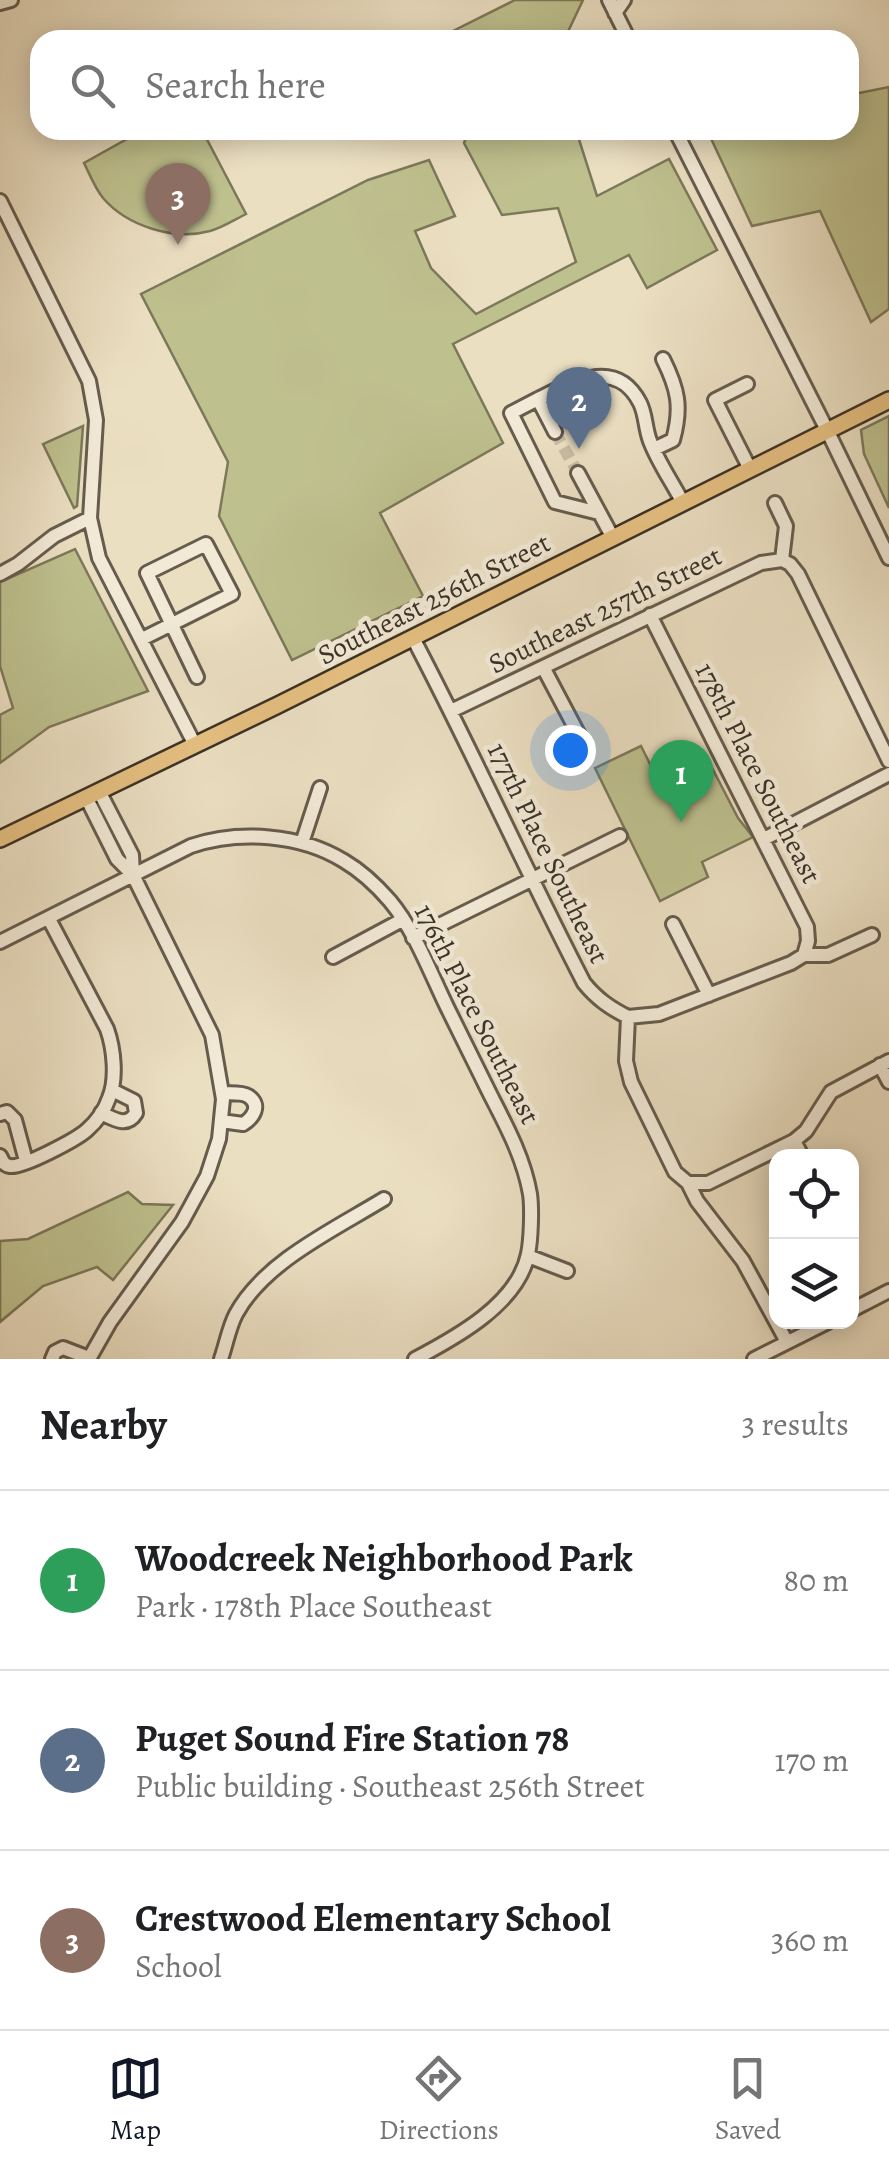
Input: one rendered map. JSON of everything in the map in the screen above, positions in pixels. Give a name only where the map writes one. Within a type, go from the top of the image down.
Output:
[{"type":"main road","name":"Southeast 256th Street","points":[[0,840],[889,400]]},
{"type":"street","points":[[0,4],[11,0]]},
{"type":"street","points":[[608,0],[624,30]]},
{"type":"street","points":[[615,14],[624,0]]},
{"type":"street","points":[[679,140],[889,558]]},
{"type":"street","points":[[0,201],[89,382],[96,420],[90,518],[100,558],[195,745]]},
{"type":"street","points":[[654,449],[673,440],[679,419],[676,385],[663,359]]},
{"type":"street","points":[[599,513],[555,502],[511,412],[590,376],[615,380],[634,394],[644,414],[649,439],[683,502]]},
{"type":"street","points":[[747,384],[715,400],[750,469]]},
{"type":"street","points":[[538,399],[556,432]]},
{"type":"street","points":[[578,473],[612,538]]},
{"type":"street","points":[[775,503],[786,526],[782,560],[798,574],[889,761]]},
{"type":"street","points":[[0,574],[54,536],[90,518]]},
{"type":"street","points":[[142,639],[172,624],[232,594],[206,544],[147,573],[172,624],[198,677]]},
{"type":"street","name":"Southeast 257th Street","points":[[451,711],[761,563],[782,560]]},
{"type":"street","name":"178th Place Southeast","points":[[650,616],[808,927],[804,955]]},
{"type":"street","name":"177th Place Southeast","points":[[413,638],[584,983],[596,998],[628,1017]]},
{"type":"street","points":[[543,667],[580,737]]},
{"type":"street","points":[[764,839],[889,774]]},
{"type":"street","points":[[0,942],[190,846],[223,836],[246,835],[302,843],[320,788]]},
{"type":"street","points":[[52,1359],[62,1348],[89,1359],[110,1322],[182,1222],[207,1176],[221,1121],[222,1094],[212,1035],[134,875],[132,855],[92,794]]},
{"type":"street","points":[[413,938],[620,836]]},
{"type":"street","name":"176th Place Southeast","points":[[302,843],[342,859],[358,871],[390,902],[413,938],[516,1146],[531,1196],[528,1256]]},
{"type":"street","points":[[0,1156],[12,1167],[80,1136],[92,1126],[112,1090],[112,1041],[49,919]]},
{"type":"street","points":[[333,957],[402,920]]},
{"type":"street","points":[[673,924],[709,995]]},
{"type":"street","points":[[787,1342],[744,1261],[688,1183],[675,1172],[631,1082],[626,1061],[628,1017],[659,1014],[804,955],[828,955],[872,934]]},
{"type":"street","points":[[688,1183],[708,1183],[794,1141],[806,1131],[831,1092],[885,1063],[889,1082]]},
{"type":"street","points":[[101,1113],[123,1122],[136,1113],[134,1101],[112,1090]]},
{"type":"street","points":[[221,1121],[243,1124],[252,1118],[255,1108],[244,1094],[222,1094]]},
{"type":"street","points":[[0,1114],[7,1112],[15,1120],[26,1162]]},
{"type":"street","points":[[794,1141],[798,1149]]},
{"type":"street","points":[[221,1359],[235,1315],[258,1284],[291,1256],[384,1199]]},
{"type":"street","points":[[414,1359],[453,1340],[501,1302],[528,1256],[568,1271]]},
{"type":"street","points":[[859,1306],[889,1291]]},
{"type":"street","points":[[754,1359],[814,1329]]},
{"type":"green space","points":[[515,0],[583,0],[569,30],[455,30]]},
{"type":"green space","points":[[889,87],[889,309],[871,322],[820,211],[752,226],[712,140],[859,140],[859,93]]},
{"type":"green space","points":[[125,140],[207,140],[246,214],[196,234],[152,229],[113,208],[100,194],[84,163]]},
{"type":"green space","points":[[579,140],[597,196],[669,159],[717,250],[647,288],[629,255],[453,344],[503,443],[380,513],[423,596],[292,660],[219,516],[228,462],[141,294],[368,180],[429,160],[455,216],[415,231],[431,268],[476,314],[576,262],[558,208],[502,215],[464,143]]},
{"type":"green space","points":[[889,416],[889,508],[864,454],[861,430]]},
{"type":"green space","points":[[83,426],[77,506],[74,508],[43,444]]},
{"type":"green space","points":[[75,549],[148,691],[49,727],[0,763],[0,715],[13,708],[0,666],[0,582]]},
{"type":"green space","points":[[641,746],[661,786],[709,762],[738,818],[753,837],[702,862],[708,877],[660,901],[595,768]]},
{"type":"green space","points":[[128,1192],[142,1204],[173,1205],[113,1280],[97,1267],[43,1286],[0,1322],[0,1241],[28,1239]]},
{"type":"tunnel","points":[[555,432],[578,473]]},
{"type":"place","name":"Crestwood Elementary School","points":[[178,245]]},
{"type":"place","name":"Puget Sound Fire Station 78","points":[[579,449]]},
{"type":"place","name":"Woodcreek Neighborhood Park","points":[[681,822]]}]
